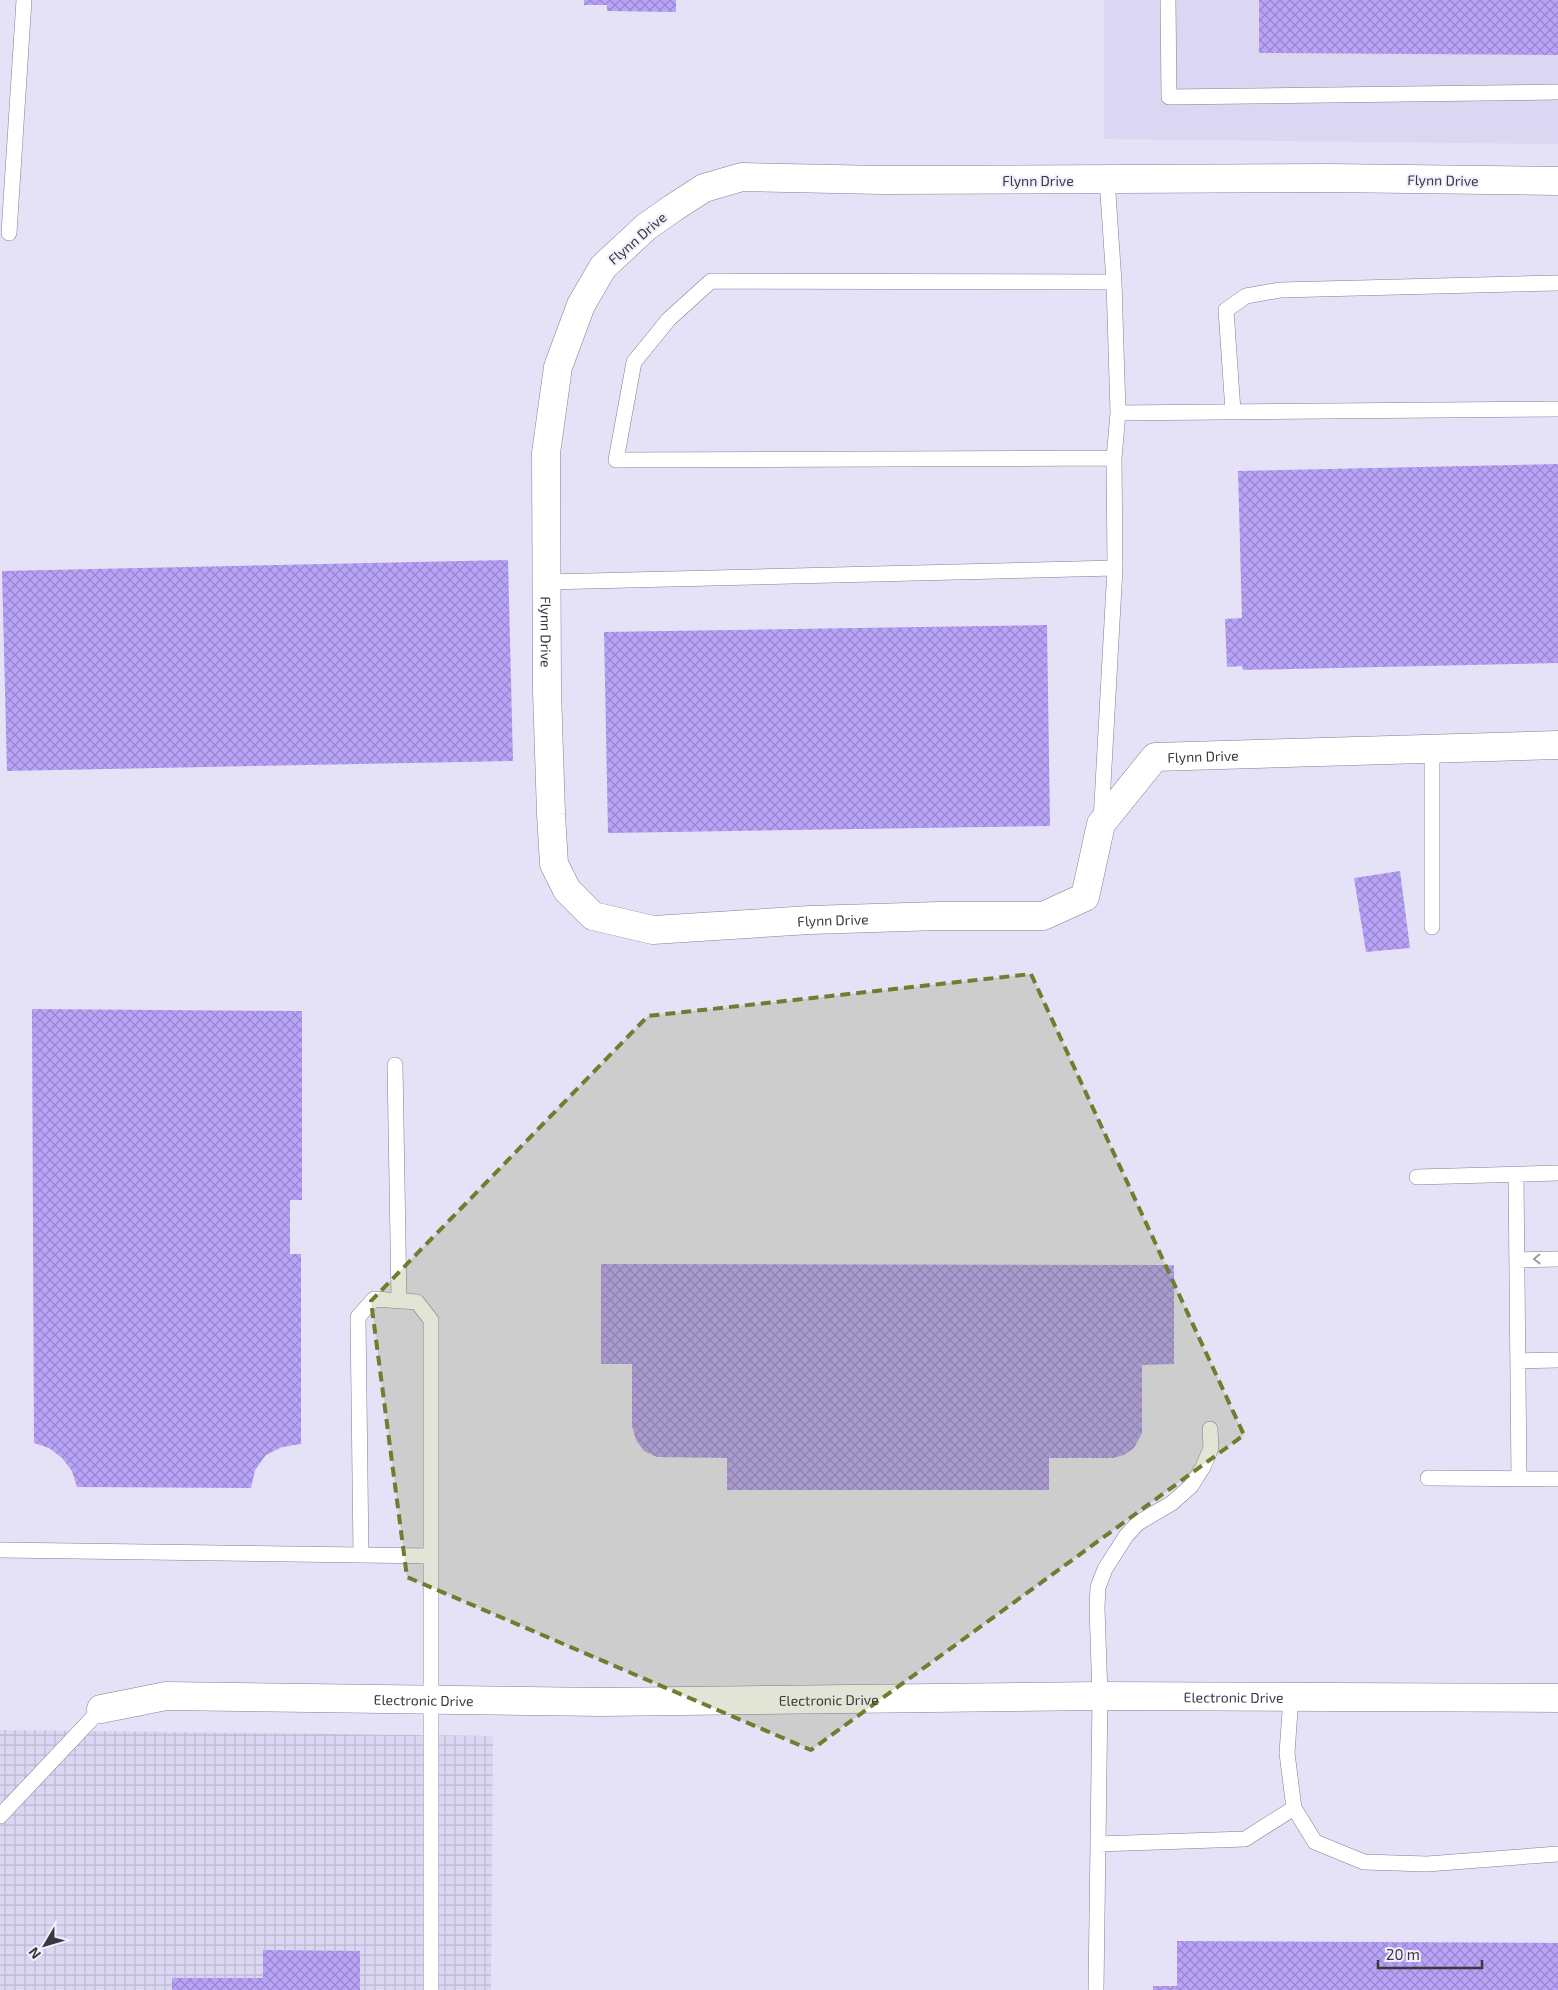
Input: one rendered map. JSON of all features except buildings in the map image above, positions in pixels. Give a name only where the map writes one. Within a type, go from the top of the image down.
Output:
[{"type":"street","name":"Flynn Drive","points":[[1558,181],[1329,178],[882,180],[742,177],[704,188],[673,208],[646,227],[603,267],[581,305],[558,367],[546,453],[547,691],[554,864],[567,890],[593,916],[653,930],[850,919],[939,916],[1043,916],[1085,897],[1101,824],[1155,757],[1558,745]]},
{"type":"street","name":"Electronic Drive","points":[[101,1709],[166,1696],[602,1702],[1100,1696],[1558,1698]]},
{"type":"lane","points":[[9,233],[24,0]]},
{"type":"lane","points":[[1168,0],[1169,97],[1558,92]]},
{"type":"lane","points":[[1101,824],[1115,568],[1114,458],[1118,413],[1114,282],[1107,179]]},
{"type":"lane","points":[[1114,282],[712,281],[669,319],[634,362],[616,460],[1114,458]]},
{"type":"lane","points":[[1233,411],[1226,310],[1246,296],[1280,290],[1558,283]]},
{"type":"lane","points":[[1118,413],[1558,409]]},
{"type":"lane","points":[[547,582],[1115,568]]},
{"type":"lane","points":[[1432,749],[1432,928]]},
{"type":"lane","points":[[395,1065],[399,1300]]},
{"type":"lane","points":[[1417,1177],[1558,1173]]},
{"type":"lane","points":[[1516,1174],[1519,1479]]},
{"type":"lane","points":[[1517,1260],[1558,1259]]},
{"type":"lane","points":[[361,1555],[358,1317],[374,1299],[418,1302],[431,1320],[431,1990]]},
{"type":"lane","points":[[1519,1361],[1558,1360]]},
{"type":"lane","points":[[1096,1990],[1100,1696],[1098,1587],[1105,1569],[1126,1536],[1138,1523],[1172,1503],[1190,1486],[1203,1467],[1211,1448],[1210,1429]]},
{"type":"lane","points":[[1428,1478],[1558,1479]]},
{"type":"lane","points":[[0,1550],[431,1556]]},
{"type":"lane","points":[[1291,1697],[1287,1753],[1294,1808],[1315,1842],[1364,1862],[1427,1864],[1558,1854]]},
{"type":"lane","points":[[0,1816],[101,1709]]},
{"type":"lane","points":[[1098,1844],[1246,1839],[1294,1808]]},
{"type":"highlighted area","points":[[1031,974],[1244,1435],[811,1750],[407,1577],[371,1301],[648,1016]]},
{"type":"shaded area","points":[[1104,0],[1558,0],[1558,144],[1104,139]]},
{"type":"shaded area","points":[[0,1730],[493,1736],[491,1990],[0,1990]]}]
